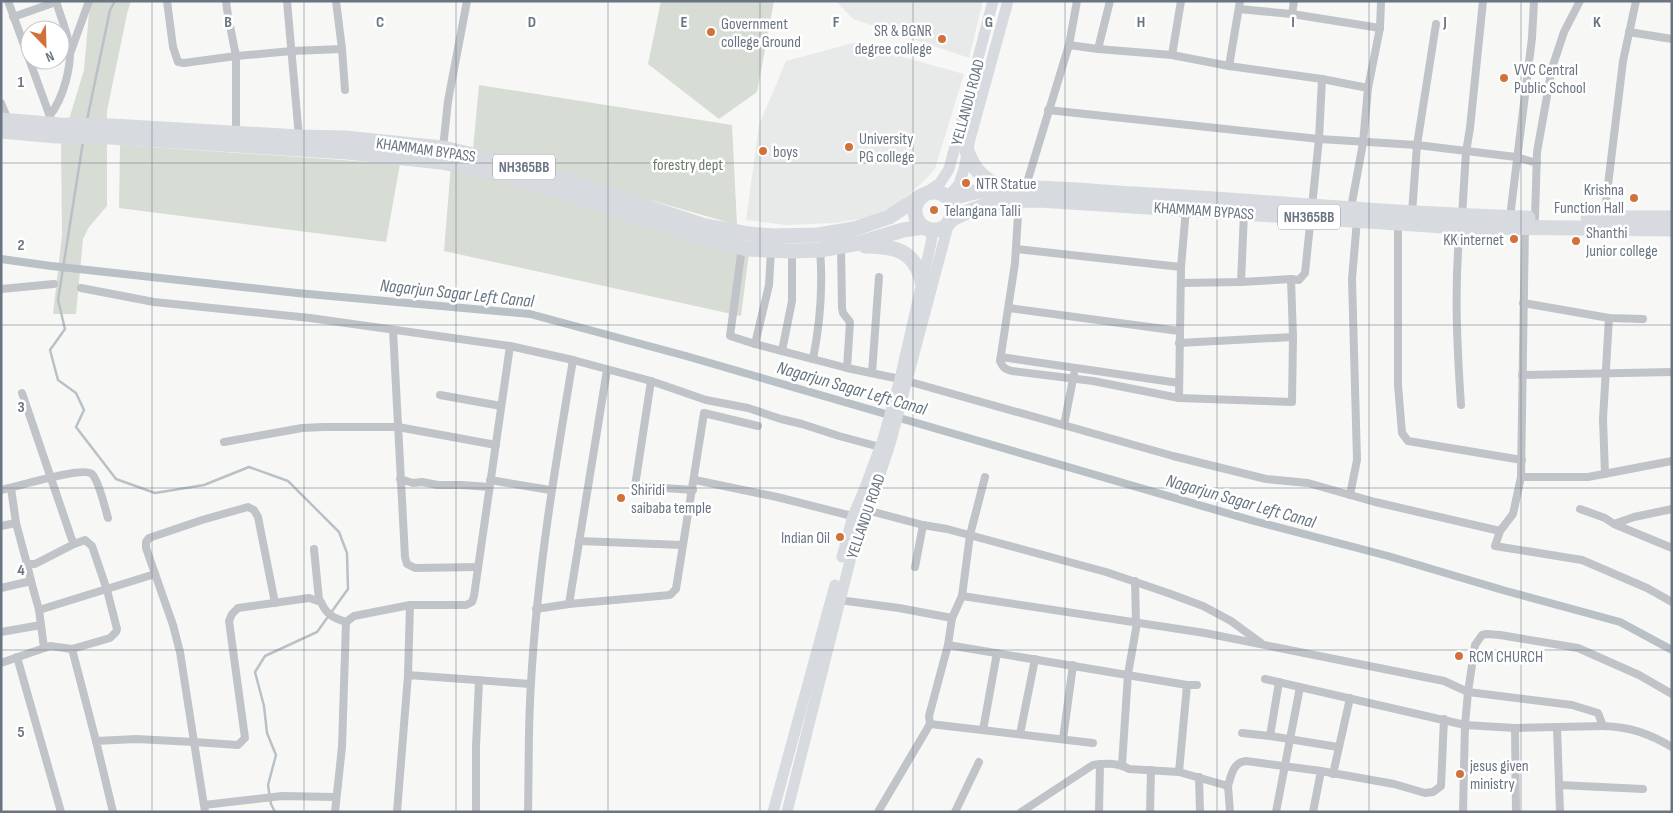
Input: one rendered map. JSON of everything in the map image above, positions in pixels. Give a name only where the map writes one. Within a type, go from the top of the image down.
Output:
[{"type":"highway","name":"KHAMMAM BYPASS","points":[[4,124],[56,125],[111,132],[441,162],[506,176],[558,191],[703,238],[742,247],[771,251],[820,250],[841,247],[910,228],[928,228]]},
{"type":"highway","name":"KHAMMAM BYPASS","points":[[111,132],[236,133],[345,138],[443,148],[524,167],[702,225],[749,234],[798,236],[854,230],[889,217],[923,195]]},
{"type":"highway","points":[[967,151],[977,172],[984,178],[993,184],[1020,193]]},
{"type":"highway","name":"KHAMMAM BYPASS","points":[[948,198],[981,191],[1198,197],[1311,212]]},
{"type":"highway","name":"NH365BB","points":[[923,195],[937,192],[948,198]]},
{"type":"highway","name":"KHAMMAM BYPASS","points":[[950,221],[982,205],[1003,201],[1020,193],[1039,200],[1244,213],[1412,213],[1461,222],[1510,217],[1529,221],[1672,229]]},
{"type":"highway","points":[[923,195],[917,201],[914,212],[919,223],[928,228]]},
{"type":"highway","points":[[948,198],[953,209],[950,221]]},
{"type":"highway","name":"KHAMMAM BYPASS","points":[[1354,214],[1398,224],[1672,218]]},
{"type":"highway","name":"NH365BB","points":[[928,228],[942,228],[950,221]]},
{"type":"highway","points":[[841,247],[876,246],[898,250],[913,259],[922,282]]},
{"type":"main road","name":"YELLANDU ROAD","points":[[923,195],[940,183],[949,168],[993,1]]},
{"type":"main road","name":"YELLANDU ROAD","points":[[948,198],[959,184],[964,169],[967,151],[1008,1]]},
{"type":"main road","name":"YELLANDU ROAD","points":[[773,812],[860,515],[873,495],[884,443],[950,221]]},
{"type":"main road","name":"YELLANDU ROAD","points":[[904,380],[931,242],[928,228]]},
{"type":"main road","name":"YELLANDU ROAD","points":[[787,812],[860,515]]},
{"type":"street","points":[[8,1],[31,68],[56,125]]},
{"type":"street","points":[[70,57],[88,1]]},
{"type":"street","points":[[166,1],[173,47],[178,62],[184,63],[292,51],[342,49]]},
{"type":"street","points":[[226,1],[236,56],[236,133]]},
{"type":"street","points":[[287,1],[298,137]]},
{"type":"street","points":[[336,1],[345,90]]},
{"type":"street","points":[[443,148],[448,101],[467,1]]},
{"type":"street","points":[[1077,1],[1069,45],[1020,193],[1016,249],[1001,357],[1002,366],[1005,370],[1093,381],[1179,398],[1292,402],[1293,337],[1291,280]]},
{"type":"street","points":[[1098,49],[1110,1]]},
{"type":"street","points":[[1172,55],[1182,1]]},
{"type":"street","points":[[1292,14],[1294,1]]},
{"type":"street","points":[[1350,495],[1357,460],[1352,278],[1354,214],[1368,88],[1380,28],[1381,1]]},
{"type":"street","points":[[1460,405],[1457,345],[1457,256],[1466,152],[1483,1]]},
{"type":"street","points":[[1510,217],[1532,38],[1534,1]]},
{"type":"street","points":[[1580,1],[1564,32],[1552,68],[1537,152],[1529,221],[1523,304],[1521,477],[1513,514],[1500,531],[1495,546],[1582,560],[1647,588],[1672,602]]},
{"type":"street","points":[[1604,218],[1623,61],[1636,1]]},
{"type":"street","points":[[14,17],[56,2],[62,20]]},
{"type":"street","points":[[1229,66],[1240,5],[1380,28]]},
{"type":"street","points":[[1412,213],[1417,146],[1436,24]]},
{"type":"street","points":[[1629,32],[1672,39]]},
{"type":"street","points":[[1069,45],[1172,55],[1368,88]]},
{"type":"street","points":[[56,125],[67,70]]},
{"type":"street","points":[[1181,283],[1299,280],[1305,274],[1319,139],[1322,79]]},
{"type":"street","points":[[1,103],[4,124]]},
{"type":"street","points":[[1048,110],[1319,139],[1417,146],[1516,157],[1537,164]]},
{"type":"street","points":[[1179,398],[1181,267],[1186,209]]},
{"type":"street","points":[[1241,282],[1244,213]]},
{"type":"street","points":[[1398,224],[1398,385],[1402,433],[1408,441],[1522,460]]},
{"type":"street","points":[[742,247],[730,336],[847,368],[904,380],[1173,456],[1266,479],[1308,483],[1500,531]]},
{"type":"street","points":[[841,247],[842,308],[843,313],[850,322],[847,368]]},
{"type":"street","points":[[1016,249],[1181,267]]},
{"type":"street","points":[[813,359],[820,303],[820,250]]},
{"type":"street","points":[[756,344],[769,285],[771,251]]},
{"type":"street","points":[[782,351],[792,301],[792,251]]},
{"type":"street","points":[[872,373],[879,277]]},
{"type":"street","points":[[1,289],[54,284]]},
{"type":"street","points":[[81,288],[154,302],[310,318],[510,346],[573,360],[651,381],[706,400],[748,408],[839,436],[884,443]]},
{"type":"street","points":[[1523,304],[1609,318],[1643,319]]},
{"type":"street","points":[[1009,308],[1179,331]]},
{"type":"street","points":[[1605,474],[1603,419],[1609,318]]},
{"type":"street","points":[[392,330],[405,557],[407,564],[415,568],[478,567]]},
{"type":"street","points":[[1179,343],[1293,337]]},
{"type":"street","points":[[346,622],[354,616],[410,605],[466,605],[472,602],[510,346]]},
{"type":"street","points":[[1001,357],[1179,383]]},
{"type":"street","points":[[528,812],[530,684],[536,609],[550,490],[573,360]]},
{"type":"street","points":[[1064,425],[1075,368]]},
{"type":"street","points":[[569,604],[607,370]]},
{"type":"street","points":[[1522,375],[1672,372]]},
{"type":"street","points":[[651,381],[635,486],[693,490]]},
{"type":"street","points":[[22,393],[74,544]]},
{"type":"street","points":[[440,395],[501,406]]},
{"type":"street","points":[[536,609],[670,594],[676,589],[682,545],[695,480],[706,400]]},
{"type":"street","points":[[704,413],[758,426]]},
{"type":"street","points":[[224,442],[302,428],[398,427],[496,445]]},
{"type":"street","points":[[1521,477],[1588,477],[1672,461]]},
{"type":"street","points":[[1,490],[50,477],[85,472],[92,474],[96,480],[108,518]]},
{"type":"street","points":[[878,812],[930,724],[929,716],[948,645],[952,618],[962,596],[970,536],[984,477]]},
{"type":"street","points":[[400,478],[413,483],[422,482],[438,485],[490,484],[550,490]]},
{"type":"street","points":[[695,480],[860,515],[947,529],[1106,572],[1203,606],[1231,620],[1263,644]]},
{"type":"street","points":[[11,488],[16,524],[39,610],[44,648]]},
{"type":"street","points":[[275,603],[258,517],[254,510],[248,507],[149,538],[146,542],[146,548],[173,625],[180,652],[205,808],[282,796],[336,797]]},
{"type":"street","points":[[1580,509],[1672,548]]},
{"type":"street","points":[[1614,524],[1634,517],[1672,509]]},
{"type":"street","points":[[1,526],[16,524]]},
{"type":"street","points":[[915,567],[923,525]]},
{"type":"street","points":[[1,663],[50,646],[72,649],[110,638],[117,629],[107,590],[92,546],[85,540],[35,564],[27,564]]},
{"type":"street","points":[[579,541],[682,545]]},
{"type":"street","points":[[314,549],[319,600],[324,610],[333,618],[346,622]]},
{"type":"street","points":[[39,610],[155,574]]},
{"type":"street","points":[[1122,765],[1128,674],[1136,623],[1135,581]]},
{"type":"street","points":[[1,588],[31,582]]},
{"type":"street","points":[[962,596],[1205,633],[1444,681],[1468,692],[1572,705],[1598,713],[1603,726]]},
{"type":"street","points":[[96,741],[136,739],[238,745],[246,738],[229,621],[232,614],[238,608],[309,598],[319,600]]},
{"type":"street","points":[[839,600],[952,618]]},
{"type":"street","points":[[397,812],[408,675],[410,605]]},
{"type":"street","points":[[335,812],[342,747],[346,622]]},
{"type":"street","points":[[1,632],[41,625]]},
{"type":"street","points":[[1463,812],[1465,725],[1475,645],[1478,638],[1487,634],[1578,648],[1639,675],[1672,694]]},
{"type":"street","points":[[948,645],[1186,685],[1196,685]]},
{"type":"street","points":[[72,649],[113,812]]},
{"type":"street","points":[[983,730],[997,653]]},
{"type":"street","points":[[17,657],[61,812]]},
{"type":"street","points":[[1020,734],[1035,659]]},
{"type":"street","points":[[1063,739],[1073,665]]},
{"type":"street","points":[[408,675],[530,684]]},
{"type":"street","points":[[1265,679],[1465,725],[1515,728],[1626,727],[1654,736],[1672,747]]},
{"type":"street","points":[[476,812],[479,680]]},
{"type":"street","points":[[1270,736],[1278,682]]},
{"type":"street","points":[[1179,772],[1186,685]]},
{"type":"street","points":[[1276,812],[1300,686]]},
{"type":"street","points":[[1333,774],[1350,698]]},
{"type":"street","points":[[1230,812],[1228,786],[1234,767],[1241,762],[1321,771],[1394,784],[1425,793],[1438,789],[1441,786],[1444,719]]},
{"type":"street","points":[[930,724],[1093,743]]},
{"type":"street","points":[[1557,727],[1560,812]]},
{"type":"street","points":[[1515,728],[1516,812]]},
{"type":"street","points":[[1242,733],[1338,747]]},
{"type":"street","points":[[955,812],[979,762]]},
{"type":"street","points":[[1099,812],[1100,764]]},
{"type":"street","points":[[1022,812],[1093,765],[1100,764],[1122,765],[1129,769],[1179,772],[1228,786]]},
{"type":"street","points":[[1150,812],[1151,770]]},
{"type":"street","points":[[1313,812],[1321,771]]},
{"type":"street","points":[[1199,777],[1200,812]]},
{"type":"street","points":[[1560,785],[1643,789]]},
{"type":"shaded area","name":"SR & BGNR degree college","points":[[833,1],[983,1],[969,58],[853,19],[837,2]]},
{"type":"shaded area","name":"University PG college","points":[[853,43],[964,74],[935,169],[896,205],[870,217],[835,223],[785,225],[746,220],[759,125],[786,61]]},
{"type":"green space","points":[[90,1],[131,1],[107,111],[107,206],[89,227],[83,239],[76,314],[53,314],[62,235],[61,146],[84,70]]},
{"type":"green space","name":"Government college Ground","points":[[661,1],[774,1],[757,92],[719,119],[648,64]]},
{"type":"green space","name":"forestry dept","points":[[479,85],[732,125],[737,225],[473,149]]},
{"type":"green space","points":[[120,145],[400,164],[386,242],[119,208]]},
{"type":"green space","points":[[451,165],[749,253],[741,316],[444,251]]},
{"type":"waterway","points":[[87,120],[110,10],[115,1]]},
{"type":"waterway","points":[[83,142],[58,300],[65,329],[50,350],[58,380],[76,393],[84,410],[76,427],[116,479],[155,493],[204,485],[249,467],[288,481],[339,532],[347,553],[348,589],[317,632],[265,656],[255,672],[264,706],[267,733],[276,755],[268,785],[271,804],[275,812]]},
{"type":"waterway","name":"Nagarjun Sagar Left Canal","points":[[1,259],[297,293],[530,314],[686,356],[1254,521],[1388,556],[1620,622],[1672,650]]},
{"type":"place","name":"Government college Ground","points":[[711,32]]},
{"type":"place","name":"SR & BGNR degree college","points":[[942,39]]},
{"type":"place","name":"VVC Central Public School","points":[[1504,78]]},
{"type":"place","name":"University PG college","points":[[849,147]]},
{"type":"place","name":"boys","points":[[763,151]]},
{"type":"place","name":"NTR Statue","points":[[966,183]]},
{"type":"place","name":"Krishna Function Hall","points":[[1634,198]]},
{"type":"place","name":"Telangana Talli","points":[[934,210]]},
{"type":"place","name":"KK internet","points":[[1514,239]]},
{"type":"place","name":"Shanthi Junior college","points":[[1576,241]]},
{"type":"place","name":"Shiridi saibaba temple","points":[[621,498]]},
{"type":"place","name":"Indian Oil","points":[[840,537]]},
{"type":"place","name":"RCM CHURCH","points":[[1459,656]]},
{"type":"place","name":"jesus given ministry","points":[[1460,774]]}]
